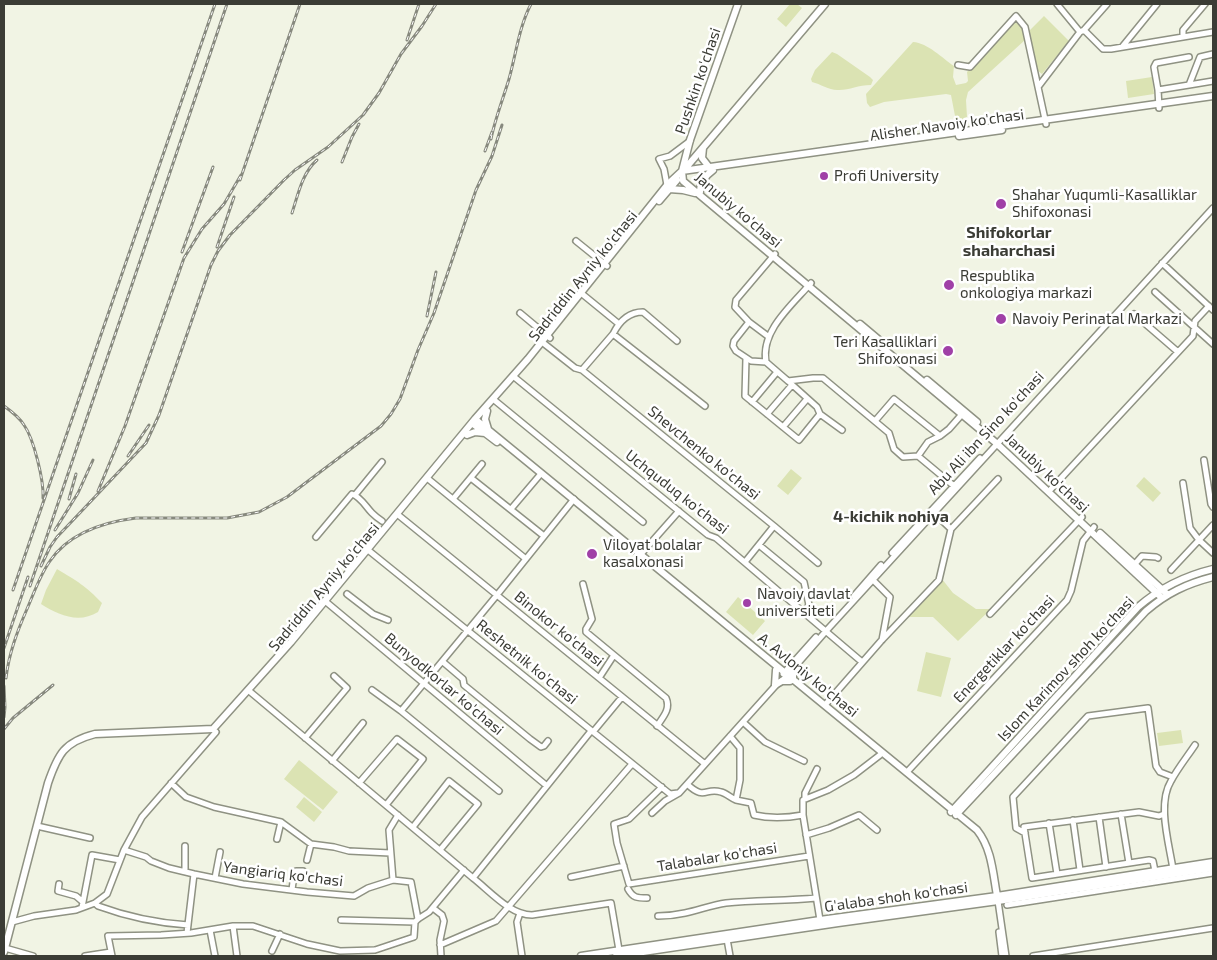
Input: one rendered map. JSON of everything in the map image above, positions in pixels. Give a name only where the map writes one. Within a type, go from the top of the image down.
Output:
[{"type":"main road","name":"Pushkin ko'chasi","points":[[684,171],[690,140],[738,4]]},
{"type":"main road","name":"Sadriddin Ayniy ko'chasi","points":[[429,479],[475,422],[543,344],[668,187],[684,171],[825,4]]},
{"type":"main road","name":"Alisher Navoiy ko'chasi","points":[[1159,106],[1213,96]]},
{"type":"main road","name":"Alisher Navoiy ko'chasi","points":[[684,171],[1213,100]]},
{"type":"main road","points":[[668,187],[699,193],[703,180],[711,168],[702,158],[703,148]]},
{"type":"main road","name":"Janubiy ko'chasi","points":[[684,171],[690,183],[699,193],[997,442],[1082,517],[1092,529],[1134,565],[1164,596]]},
{"type":"main road","name":"Sadriddin Ayniy ko'chasi","points":[[215,731],[326,603],[467,435],[475,422],[487,412],[494,400]]},
{"type":"main road","points":[[467,435],[475,432],[487,432],[485,419],[487,412]]},
{"type":"main road","name":"A. Avloniy ko'chasi","points":[[475,422],[539,476],[641,554],[880,755],[977,830],[990,856],[995,899]]},
{"type":"main road","name":"A. Avloniy ko'chasi","points":[[487,432],[777,668]]},
{"type":"main road","name":"Janubiy ko'chasi","points":[[997,442],[1159,590]]},
{"type":"main road","name":"Islom Karimov shoh ko'chasi","points":[[954,813],[1138,608],[1159,590],[1201,572],[1213,569]]},
{"type":"main road","name":"Islom Karimov shoh ko'chasi","points":[[954,813],[1134,622],[1164,596],[1201,580],[1213,577]]},
{"type":"main road","points":[[777,668],[786,676]]},
{"type":"main road","name":"A. Avloniy ko'chasi","points":[[786,676],[825,705],[954,813]]},
{"type":"main road","points":[[6,951],[56,770],[61,758],[74,744],[96,737],[215,731]]},
{"type":"main road","name":"G'alaba shoh ko'chasi","points":[[581,956],[727,939],[995,899],[1213,862]]},
{"type":"main road","name":"G'alaba shoh ko'chasi","points":[[618,953],[756,926],[995,899],[1028,899],[1181,875],[1213,868]]},
{"type":"street","points":[[1057,4],[1082,31],[1103,49],[1213,32]]},
{"type":"street","points":[[1038,87],[1106,4]]},
{"type":"street","points":[[1122,47],[1157,4]]},
{"type":"street","points":[[1183,37],[1183,30],[1204,4]]},
{"type":"street","points":[[958,65],[970,67],[1016,16],[1025,27],[1046,122]]},
{"type":"street","points":[[1189,85],[1200,57],[1213,54]]},
{"type":"street","points":[[1159,106],[1154,66],[1156,63],[1189,57]]},
{"type":"street","points":[[1158,90],[1212,81],[1213,75]]},
{"type":"street","points":[[668,187],[664,170],[658,159],[670,156],[690,140]]},
{"type":"street","name":"Abu Ali ibn Sino ko'chasi","points":[[1162,263],[1213,204]]},
{"type":"street","name":"Abu Ali ibn Sino ko'chasi","points":[[652,814],[665,801],[679,793],[786,676],[824,630],[1213,208]]},
{"type":"street","points":[[576,241],[606,265]]},
{"type":"street","points":[[769,338],[738,313],[735,307],[736,300],[774,255]]},
{"type":"street","points":[[1162,263],[1213,310]]},
{"type":"street","points":[[809,284],[776,324],[769,338],[764,356],[766,362],[807,398],[820,414],[842,430]]},
{"type":"street","points":[[1155,292],[1213,344]]},
{"type":"street","points":[[582,294],[620,324]]},
{"type":"street","points":[[1051,489],[1193,336],[1195,321],[1208,306]]},
{"type":"street","points":[[582,370],[625,318],[640,312],[643,312],[677,341]]},
{"type":"street","points":[[520,313],[548,337]]},
{"type":"street","points":[[1134,314],[1178,352]]},
{"type":"street","points":[[749,322],[734,341],[733,346],[736,351],[751,362],[766,362]]},
{"type":"street","points":[[613,334],[705,406]]},
{"type":"street","name":"Shevchenko ko'chasi","points":[[543,344],[575,368],[582,370],[818,563]]},
{"type":"street","points":[[746,358],[744,396],[798,440],[820,414]]},
{"type":"street","points":[[752,402],[777,372]]},
{"type":"street","name":"Uchquduq ko'chasi","points":[[515,377],[679,511],[745,562],[862,662]]},
{"type":"street","points":[[767,414],[790,383],[823,378],[889,433],[894,449],[903,457],[918,456],[954,486]]},
{"type":"street","points":[[783,427],[807,398]]},
{"type":"street","points":[[875,421],[894,399],[940,436]]},
{"type":"street","points":[[494,400],[643,522]]},
{"type":"street","points":[[918,456],[928,442],[949,429],[963,413]]},
{"type":"street","name":"Abu Ali ibn Sino ko'chasi","points":[[933,512],[954,486],[997,442]]},
{"type":"street","points":[[1204,460],[1213,507]]},
{"type":"street","points":[[316,537],[352,494],[355,495],[382,462]]},
{"type":"street","points":[[453,499],[482,464]]},
{"type":"street","points":[[511,509],[539,476]]},
{"type":"street","points":[[471,478],[544,536]]},
{"type":"street","points":[[429,479],[526,558]]},
{"type":"street","points":[[825,705],[862,662],[939,580],[951,529],[998,479]]},
{"type":"street","points":[[1183,483],[1190,528],[1213,554]]},
{"type":"street","points":[[355,495],[382,521]]},
{"type":"street","points":[[401,711],[443,662],[572,501]]},
{"type":"street","points":[[641,554],[679,511]]},
{"type":"street","points":[[933,512],[951,529]]},
{"type":"street","name":"Binokor ko'chasi","points":[[398,516],[705,764]]},
{"type":"street","points":[[990,614],[1082,517]]},
{"type":"street","points":[[1171,570],[1213,525]]},
{"type":"street","points":[[745,562],[774,526]]},
{"type":"street","name":"Energetiklar ko'chasi","points":[[907,772],[1066,600],[1072,592],[1083,541],[1092,529]]},
{"type":"street","points":[[759,545],[804,582],[808,605],[804,612]]},
{"type":"street","name":"Reshetnik ko'chasi","points":[[369,550],[670,794],[679,793]]},
{"type":"street","points":[[1134,565],[1142,556],[1156,556],[1158,558]]},
{"type":"street","points":[[872,578],[890,597],[882,641]]},
{"type":"street","points":[[583,584],[592,619],[586,632],[666,698],[668,702],[666,711],[657,726]]},
{"type":"street","points":[[346,594],[373,614],[388,620]]},
{"type":"street","name":"Bunyodkorlar ko'chasi","points":[[326,603],[547,786]]},
{"type":"street","points":[[599,678],[614,655]]},
{"type":"street","points":[[443,662],[463,679],[464,685],[530,739],[541,747],[548,741]]},
{"type":"street","points":[[305,738],[348,688],[334,676]]},
{"type":"street","points":[[372,690],[401,711],[499,791]]},
{"type":"street","points":[[249,692],[464,870],[521,914],[532,915],[611,903],[618,953]]},
{"type":"street","points":[[474,878],[547,786],[622,697]]},
{"type":"street","points":[[1025,833],[1016,828],[1013,797],[1088,716],[1148,708],[1156,766],[1160,772],[1173,777]]},
{"type":"street","points":[[743,722],[765,742],[804,761]]},
{"type":"street","points":[[332,761],[364,723]]},
{"type":"street","points":[[13,922],[95,903],[107,894],[124,850],[142,817],[215,731]]},
{"type":"street","points":[[687,784],[696,792],[703,794],[723,792],[736,800],[740,780],[740,748],[730,736]]},
{"type":"street","points":[[359,783],[397,739],[423,759],[386,805]]},
{"type":"street","points":[[1173,868],[1164,814],[1164,801],[1170,782],[1195,746]]},
{"type":"street","points":[[805,798],[828,790],[854,775],[880,755]]},
{"type":"street","points":[[440,945],[496,920],[632,764]]},
{"type":"street","points":[[817,769],[802,803],[820,920]]},
{"type":"street","points":[[413,827],[450,781],[478,804],[440,850]]},
{"type":"street","points":[[171,783],[186,797],[214,807],[280,822],[311,844],[334,846],[350,851],[390,854]]},
{"type":"street","points":[[647,898],[636,898],[632,895],[617,842],[614,824],[628,819],[662,787]]},
{"type":"street","name":"Talabalar ko'chasi","points":[[736,800],[751,803],[754,815],[776,818],[803,815]]},
{"type":"street","points":[[1155,871],[1153,861],[1032,878],[1024,827],[1139,812],[1159,816],[1164,814]]},
{"type":"street","points":[[1121,814],[1129,863]]},
{"type":"street","points":[[393,880],[389,830],[398,815]]},
{"type":"street","points":[[806,835],[829,828],[859,815],[877,830]]},
{"type":"street","points":[[1099,816],[1106,867]]},
{"type":"street","points":[[1072,820],[1080,870]]},
{"type":"street","points":[[277,840],[280,822]]},
{"type":"street","points":[[1049,823],[1057,874]]},
{"type":"street","points":[[39,826],[90,838]]},
{"type":"street","points":[[307,860],[311,844]]},
{"type":"street","points":[[185,846],[185,872]]},
{"type":"street","name":"Yangiariq ko'chasi","points":[[124,850],[146,857],[169,868],[185,872],[243,884],[292,890],[354,896],[368,888],[393,880],[411,882],[417,921]]},
{"type":"street","points":[[215,878],[220,852]]},
{"type":"street","points":[[82,905],[92,855],[120,860]]},
{"type":"street","name":"Talabalar ko'chasi","points":[[629,886],[809,856]]},
{"type":"street","points":[[571,877],[624,866]]},
{"type":"street","points":[[342,920],[417,921],[433,908],[464,870]]},
{"type":"street","points":[[292,890],[294,874],[302,871]]},
{"type":"street","points":[[1181,875],[1213,873]]},
{"type":"street","points":[[187,933],[194,874]]},
{"type":"street","points":[[59,884],[58,891],[76,896],[82,905]]},
{"type":"street","points":[[658,916],[682,914],[724,903],[790,901],[816,898]]},
{"type":"street","name":"A. Avloniy ko'chasi","points":[[995,899],[1004,956]]},
{"type":"street","points":[[1007,905],[1028,899]]},
{"type":"street","points":[[95,903],[98,906],[129,917],[188,925]]},
{"type":"street","points":[[433,908],[442,915],[444,921],[440,945],[441,956]]},
{"type":"street","points":[[521,914],[517,922],[522,956]]},
{"type":"street","points":[[85,956],[112,954],[108,936],[187,933],[234,926],[253,926],[340,954],[375,950],[414,937],[417,921]]},
{"type":"street","points":[[234,926],[237,956]]},
{"type":"street","points":[[1033,956],[1058,954],[1213,928]]},
{"type":"street","points":[[210,930],[214,956]]},
{"type":"street","points":[[272,951],[280,934]]},
{"type":"street","points":[[727,939],[730,956]]},
{"type":"street","points":[[6,951],[33,956]]},
{"type":"green space","points":[[790,4],[797,4],[802,8],[786,27],[777,19]]},
{"type":"green space","points":[[1044,16],[1069,41],[1042,74],[1038,71],[1029,31]]},
{"type":"green space","points":[[1016,19],[1023,28],[1025,40],[968,92],[966,100],[967,117],[964,120],[956,121],[951,95],[946,94],[884,102],[870,107],[867,103],[866,94],[913,42],[924,45],[954,66],[953,77],[956,85],[966,83],[968,81],[967,72]]},
{"type":"green space","points":[[832,52],[870,77],[873,80],[871,85],[836,90],[812,82],[811,79],[815,70]]},
{"type":"green space","points":[[1152,77],[1154,94],[1128,98],[1126,81]]},
{"type":"green space","points":[[791,469],[802,478],[788,495],[777,486]]},
{"type":"green space","points":[[1144,477],[1161,493],[1153,502],[1136,486]]},
{"type":"green space","points":[[57,569],[81,584],[102,603],[98,612],[91,616],[76,618],[61,615],[41,604]]},
{"type":"green space","points":[[942,579],[953,593],[976,609],[991,609],[958,641],[933,617],[907,617]]},
{"type":"green space","points":[[738,597],[765,621],[753,635],[726,612]]},
{"type":"green space","points":[[926,652],[951,658],[941,697],[917,691]]},
{"type":"green space","points":[[1181,730],[1183,743],[1159,746],[1157,733]]},
{"type":"green space","points":[[299,760],[338,792],[323,810],[284,779]]},
{"type":"green space","points":[[304,797],[322,812],[314,822],[296,807]]},
{"type":"railway","points":[[13,590],[215,4]]},
{"type":"railway","points":[[30,586],[227,4]]},
{"type":"railway","points":[[240,180],[300,4]]},
{"type":"railway","points":[[407,40],[419,4]]},
{"type":"railway","points":[[41,566],[57,537],[146,443],[159,415],[211,265],[218,251],[230,235],[284,180],[328,147],[363,115],[379,93],[401,54],[436,4]]},
{"type":"railway","points":[[491,139],[521,31],[531,4]]},
{"type":"railway","points":[[342,162],[359,124]]},
{"type":"railway","points":[[6,678],[14,643],[40,578],[46,566],[58,551],[77,536],[112,522],[136,518],[227,518],[259,512],[287,497],[381,426],[400,399],[434,313],[476,190],[492,156],[502,125]]},
{"type":"railway","points":[[485,151],[492,132]]},
{"type":"railway","points":[[292,213],[304,178],[317,160]]},
{"type":"railway","points":[[182,252],[213,167]]},
{"type":"railway","points":[[98,491],[125,426],[184,258],[202,229],[224,204],[241,175]]},
{"type":"railway","points":[[217,247],[234,197]]},
{"type":"railway","points":[[427,316],[436,272]]},
{"type":"railway","points":[[4,406],[15,414],[28,431],[40,471],[43,498]]},
{"type":"railway","points":[[128,456],[149,425]]},
{"type":"railway","points":[[55,530],[78,493],[93,460]]},
{"type":"railway","points":[[69,499],[76,474]]},
{"type":"railway","points":[[4,648],[28,577]]},
{"type":"railway","points":[[4,729],[13,718],[53,685]]},
{"type":"railway","points":[[4,686],[4,717]]},
{"type":"place","name":"Profi University","points":[[824,176]]},
{"type":"place","name":"Shahar Yuqumli-Kasalliklar Shifoxonasi","points":[[1001,204]]},
{"type":"place","name":"Respublika onkologiya markazi","points":[[949,285]]},
{"type":"place","name":"Navoiy Perinatal Markazi","points":[[1001,319]]},
{"type":"place","name":"Teri Kasalliklari Shifoxonasi","points":[[948,351]]},
{"type":"place","name":"Viloyat bolalar kasalxonasi","points":[[592,554]]},
{"type":"place","name":"Navoiy davlat universiteti","points":[[747,603]]},
{"type":"district","name":"Shifokorlar shaharchasi","points":[[1009,242]]},
{"type":"district","name":"4-kichik nohiya","points":[[891,517]]}]
